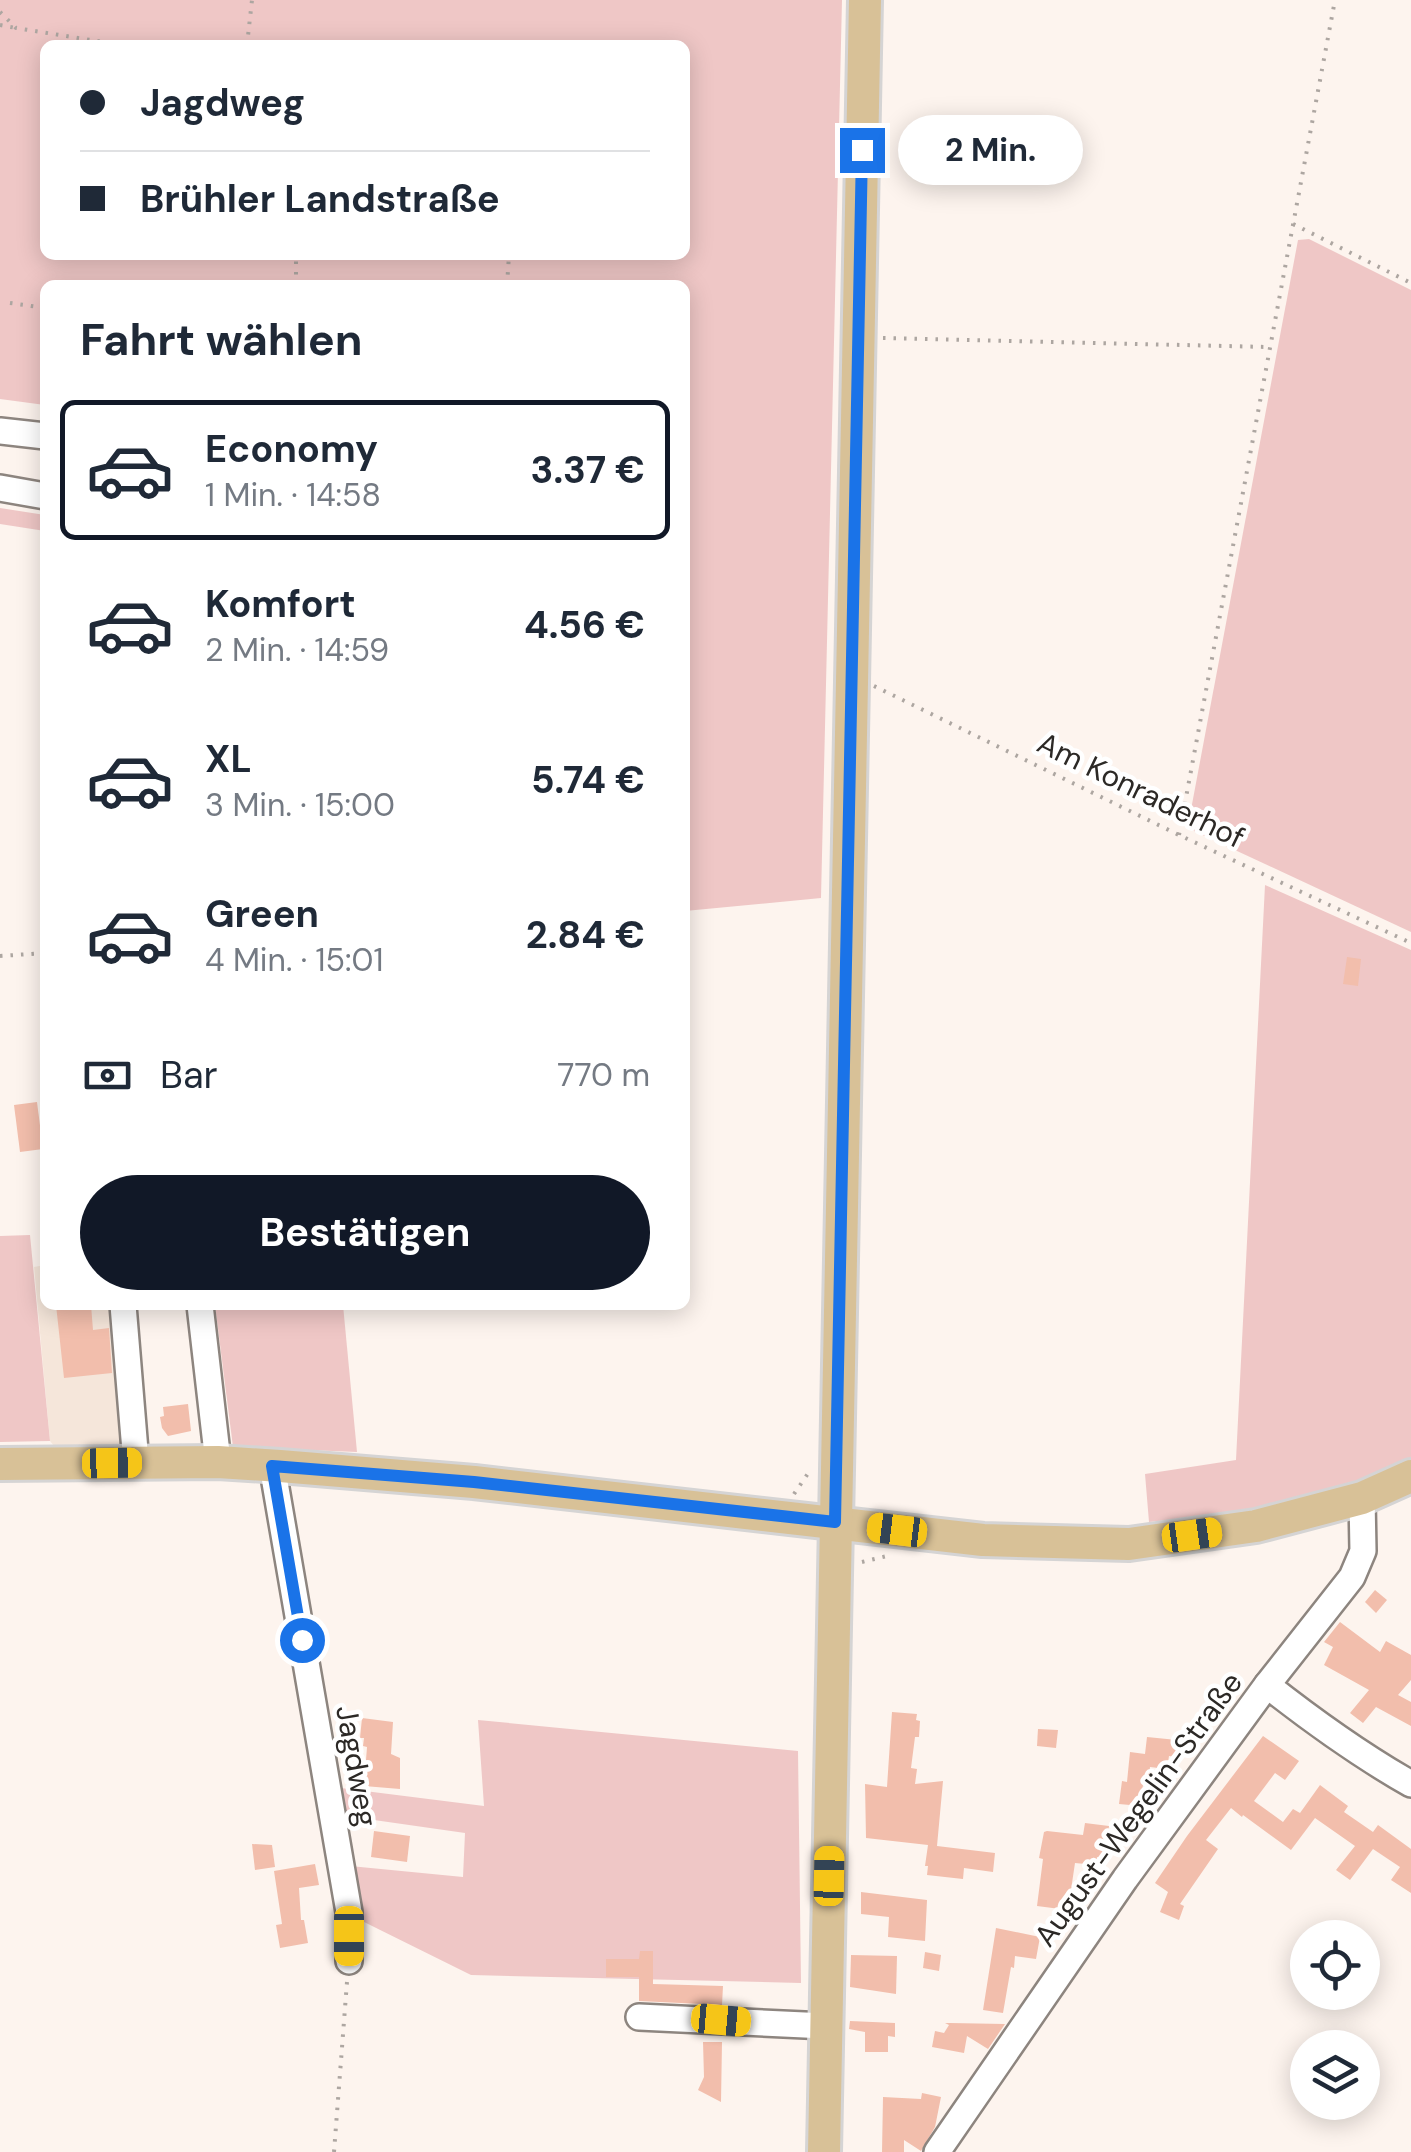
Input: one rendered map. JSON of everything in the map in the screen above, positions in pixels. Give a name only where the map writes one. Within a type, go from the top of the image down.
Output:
[{"type":"main road","points":[[824,2152],[865,0]]},
{"type":"main road","points":[[0,1464],[218,1462],[474,1482],[983,1540],[1129,1544],[1256,1526],[1362,1498],[1411,1476]]},
{"type":"street","points":[[0,431],[40,435]]},
{"type":"street","points":[[0,488],[40,495]]},
{"type":"street","points":[[124,1310],[136,1463]]},
{"type":"street","points":[[201,1310],[218,1462]]},
{"type":"street","name":"Jagdweg","points":[[272,1466],[349,1912],[349,1961]]},
{"type":"street","name":"August-Wegelin-Straße","points":[[937,2152],[1125,1879],[1267,1685],[1352,1577],[1364,1551],[1362,1498]]},
{"type":"street","points":[[1267,1685],[1370,1761],[1411,1784]]},
{"type":"street","points":[[639,2017],[826,2026]]},
{"type":"path","points":[[248,40],[252,0]]},
{"type":"path","points":[[1179,835],[1334,0]]},
{"type":"path","points":[[0,12],[16,28]]},
{"type":"path","points":[[0,26],[91,40]]},
{"type":"path","points":[[1293,224],[1411,283]]},
{"type":"path","points":[[10,303],[40,307]]},
{"type":"path","points":[[858,337],[1270,347]]},
{"type":"path","name":"Am Konraderhof","points":[[851,680],[871,684],[1411,944]]},
{"type":"path","points":[[0,956],[40,952]]},
{"type":"path","points":[[334,2152],[349,1961]]},
{"type":"shaded area","points":[[0,0],[842,0],[821,898],[690,911],[690,280],[40,280],[40,404],[0,399]]},
{"type":"shaded area","points":[[1309,239],[1411,290],[1411,932],[1194,831],[1190,815],[1298,240]]},
{"type":"shaded area","points":[[0,508],[40,514],[40,530],[0,524]]},
{"type":"shaded area","points":[[1265,885],[1411,950],[1411,1460],[1362,1482],[1256,1511],[1149,1522],[1145,1474],[1236,1460]]},
{"type":"shaded area","points":[[30,1235],[50,1441],[0,1442],[0,1236]]},
{"type":"shaded area","points":[[40,1266],[40,1310],[130,1310],[145,1445],[56,1448],[50,1441],[34,1267]]},
{"type":"shaded area","points":[[216,1310],[343,1310],[357,1452],[233,1447]]},
{"type":"shaded area","points":[[478,1720],[798,1751],[801,1983],[471,1975],[358,1919],[350,1866],[463,1877],[465,1833],[339,1815],[333,1787],[484,1806]]},
{"type":"building","points":[[1347,957],[1361,959],[1358,986],[1343,984]]},
{"type":"building","points":[[37,1102],[40,1149],[20,1152],[14,1105]]},
{"type":"building","points":[[57,1310],[91,1310],[93,1330],[109,1328],[112,1373],[64,1378]]},
{"type":"building","points":[[188,1404],[191,1431],[168,1436],[160,1417],[164,1416],[163,1407]]},
{"type":"building","points":[[1375,1590],[1387,1600],[1376,1613],[1365,1602]]},
{"type":"building","points":[[1340,1622],[1380,1652],[1386,1641],[1411,1655],[1411,1680],[1398,1695],[1411,1702],[1411,1726],[1376,1707],[1363,1723],[1350,1713],[1369,1690],[1324,1665],[1333,1647],[1324,1642]]},
{"type":"building","points":[[892,1712],[917,1714],[916,1720],[920,1721],[911,1768],[917,1769],[915,1784],[943,1781],[937,1846],[995,1853],[993,1872],[964,1868],[963,1879],[927,1875],[928,1845],[866,1838],[865,1784],[887,1787]]},
{"type":"building","points":[[362,1718],[393,1722],[391,1754],[400,1758],[400,1789],[364,1786],[367,1747],[363,1746],[364,1738],[360,1738]]},
{"type":"building","points":[[1038,1729],[1058,1730],[1056,1748],[1037,1746]]},
{"type":"building","points":[[1263,1736],[1299,1761],[1285,1780],[1275,1773],[1254,1801],[1283,1822],[1293,1809],[1300,1813],[1320,1785],[1348,1806],[1344,1812],[1373,1832],[1378,1825],[1411,1849],[1411,1893],[1391,1880],[1400,1867],[1373,1849],[1350,1880],[1336,1870],[1355,1846],[1315,1818],[1291,1850],[1231,1808],[1206,1840],[1218,1849],[1180,1904],[1184,1906],[1179,1920],[1160,1912],[1168,1892],[1155,1883]]},
{"type":"building","points":[[1147,1737],[1177,1740],[1176,1757],[1169,1756],[1167,1769],[1150,1767],[1141,1806],[1119,1804],[1122,1781],[1127,1782],[1130,1752],[1145,1754]]},
{"type":"building","points":[[1085,1823],[1109,1826],[1105,1858],[1097,1857],[1096,1865],[1075,1863],[1068,1910],[1037,1906],[1044,1832],[1083,1835]]},
{"type":"building","points":[[374,1831],[410,1836],[407,1862],[371,1857]]},
{"type":"building","points":[[252,1844],[272,1845],[275,1867],[255,1870]]},
{"type":"building","points":[[315,1864],[319,1885],[299,1888],[301,1920],[308,1943],[280,1948],[276,1925],[282,1924],[274,1871]]},
{"type":"building","points":[[861,1892],[927,1900],[925,1941],[888,1937],[889,1917],[861,1914]]},
{"type":"building","points":[[996,1928],[1040,1937],[1036,1959],[1015,1956],[1003,2013],[983,2010]]},
{"type":"building","points":[[640,1951],[653,1951],[653,1984],[723,1986],[722,2005],[639,2001],[639,1977],[606,1977],[606,1959],[639,1959]]},
{"type":"building","points":[[925,1952],[941,1955],[939,1971],[923,1968]]},
{"type":"building","points":[[851,1955],[897,1956],[896,1994],[850,1987]]},
{"type":"building","points":[[850,2021],[895,2023],[895,2037],[888,2036],[888,2052],[865,2052],[865,2032],[849,2029]]},
{"type":"building","points":[[945,2023],[1005,2024],[988,2049],[967,2036],[964,2053],[932,2047],[935,2031],[944,2033],[949,2025]]},
{"type":"building","points":[[703,2042],[722,2042],[721,2102],[698,2090],[704,2077]]},
{"type":"building","points":[[922,2093],[941,2097],[935,2127],[921,2151],[904,2140],[904,2152],[882,2152],[883,2097],[921,2099]]},
{"type":"route","points":[[302,1640],[272,1466],[474,1482],[835,1522],[862,150]]}]
